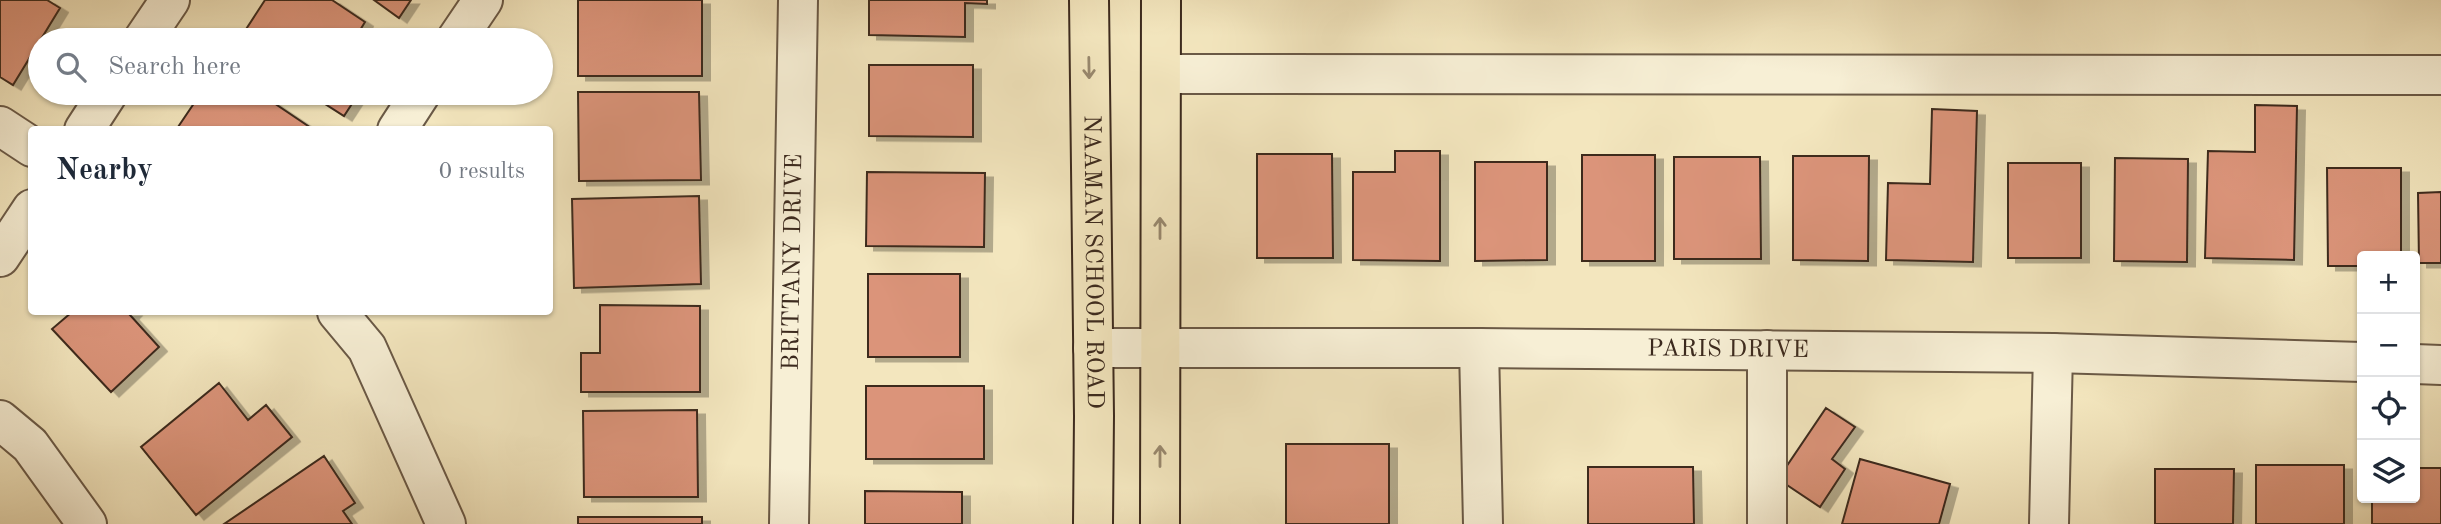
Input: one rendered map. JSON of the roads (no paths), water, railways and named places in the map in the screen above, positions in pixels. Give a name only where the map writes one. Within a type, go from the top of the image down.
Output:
[{"type":"main road","name":"NAAMAN SCHOOL ROAD","points":[[1089,0],[1093,524]]},
{"type":"main road","points":[[1160,524],[1161,0]]},
{"type":"street","points":[[151,28],[170,0]]},
{"type":"street","points":[[464,28],[482,0]]},
{"type":"street","name":"BRITTANY DRIVE","points":[[789,524],[798,0]]},
{"type":"street","points":[[1161,74],[2441,75]]},
{"type":"street","points":[[87,126],[100,105]]},
{"type":"street","points":[[400,126],[413,105]]},
{"type":"street","points":[[0,126],[28,144]]},
{"type":"street","points":[[0,257],[28,215]]},
{"type":"street","points":[[339,315],[366,348],[446,524]]},
{"type":"street","name":"PARIS DRIVE","points":[[1093,348],[2053,353],[2357,362]]},
{"type":"street","points":[[1479,348],[1483,524]]},
{"type":"street","points":[[1767,350],[1767,524]]},
{"type":"street","points":[[2049,524],[2053,353]]},
{"type":"street","points":[[2420,364],[2441,365]]},
{"type":"street","points":[[0,421],[30,445],[79,521]]}]
